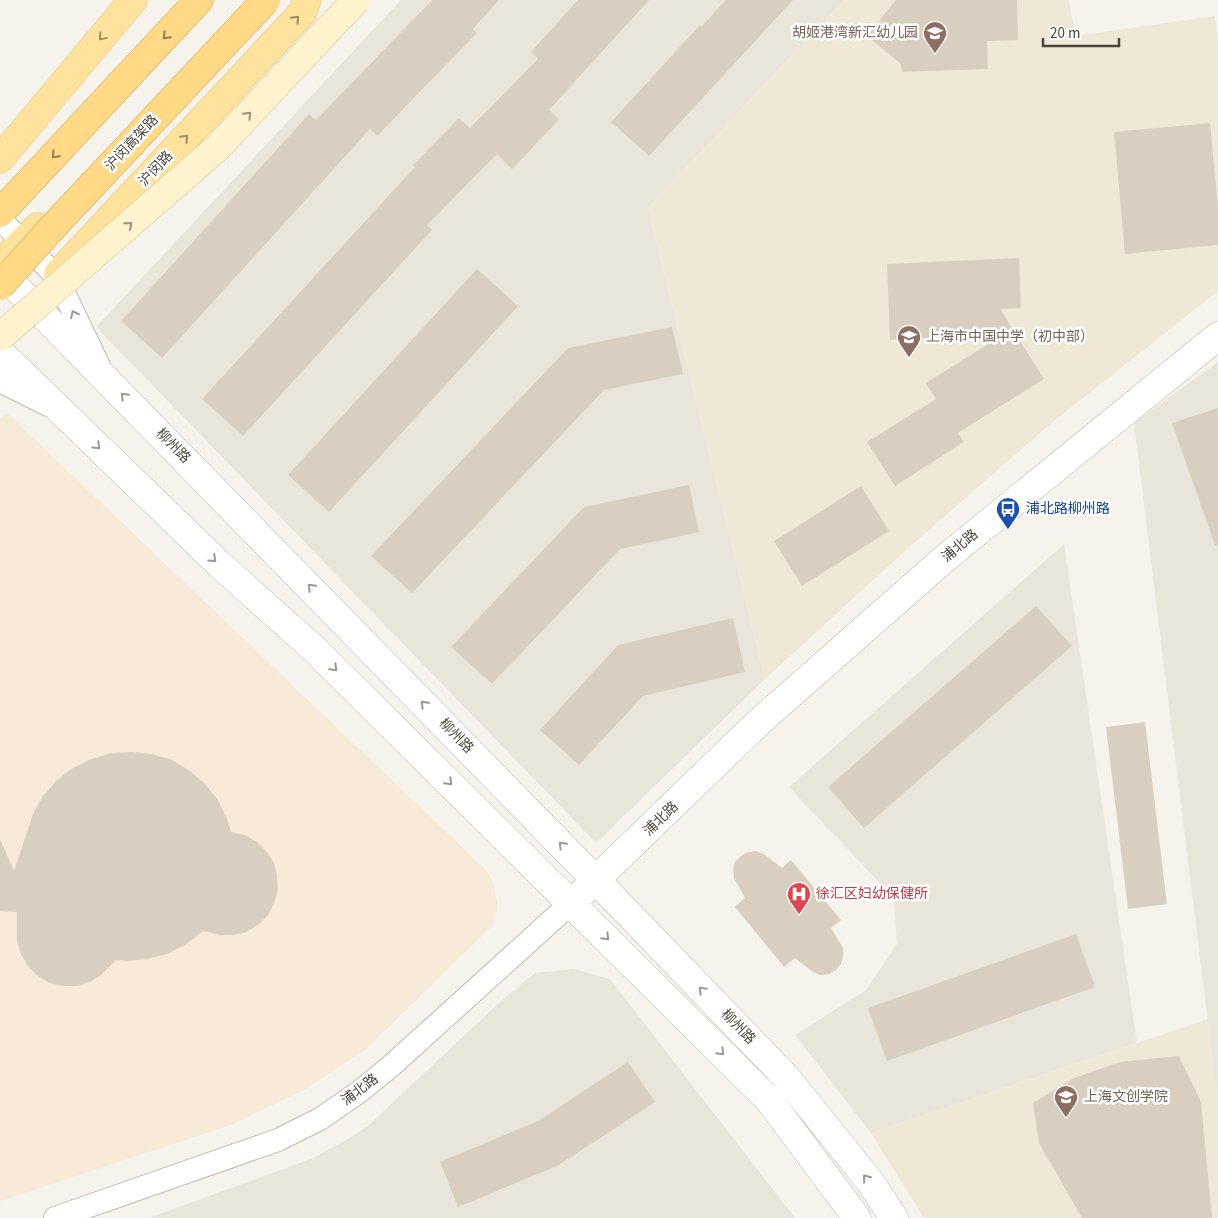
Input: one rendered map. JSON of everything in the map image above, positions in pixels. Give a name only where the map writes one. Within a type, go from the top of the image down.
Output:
[{"type":"highway","points":[[0,213],[199,0]]},
{"type":"highway","name":"沪闵高架路","points":[[0,286],[50,230],[266,0]]},
{"type":"main road","points":[[0,159],[134,0]]},
{"type":"main road","points":[[0,264],[273,0]]},
{"type":"main road","name":"沪闵路","points":[[0,336],[302,13],[307,0]]},
{"type":"main road","points":[[0,336],[217,148],[356,0]]},
{"type":"street","points":[[0,219],[56,276],[102,374]]},
{"type":"street","name":"柳州路","points":[[0,271],[596,880],[786,1077],[870,1183],[894,1218]]},
{"type":"street","name":"浦北路","points":[[55,1218],[278,1140],[320,1118],[359,1092],[391,1066],[570,904],[760,722],[944,560],[1218,336]]},
{"type":"street","points":[[0,352],[219,564],[314,648],[769,1100],[857,1218]]},
{"type":"street","points":[[0,381],[62,412]]},
{"type":"shaded area","points":[[401,0],[844,0],[648,208],[765,679],[596,843],[96,327]]},
{"type":"shaded area","name":"上海市中国中学（初中部）","points":[[844,0],[1069,0],[1075,36],[1215,16],[1218,36],[1218,291],[1049,425],[907,549],[765,679],[648,208]]},
{"type":"shaded area","points":[[1218,362],[1218,1104],[1134,423]]},
{"type":"shaded area","points":[[7,413],[485,869],[492,880],[497,902],[496,915],[491,927],[366,1049],[304,1090],[231,1125],[0,1201],[0,418]]},
{"type":"shaded area","points":[[1064,544],[1137,1043],[871,1133],[795,1035],[866,990],[897,944],[894,898],[789,787]]},
{"type":"shaded area","points":[[574,969],[610,979],[795,1218],[149,1218],[311,1159],[348,1139],[368,1126],[503,999],[535,973]]},
{"type":"shaded area","name":"上海文创学院","points":[[1208,1019],[1218,1104],[1218,1218],[924,1218],[871,1133]]},
{"type":"building","points":[[432,0],[499,0],[473,29],[477,33],[377,136],[370,129],[162,358],[121,321],[309,114],[316,120]]},
{"type":"building","points":[[578,0],[649,0],[549,110],[559,120],[512,169],[497,154],[427,225],[432,230],[243,436],[202,399],[415,167],[413,165],[459,118],[470,128],[538,59],[531,52]]},
{"type":"building","points":[[726,0],[793,0],[649,156],[611,122],[700,25],[701,27]]},
{"type":"building","points":[[896,0],[1017,0],[1018,40],[987,41],[988,69],[902,72],[901,64],[867,36]]},
{"type":"building","points":[[1210,123],[1218,207],[1218,245],[1125,254],[1114,132]]},
{"type":"building","points":[[1019,258],[1021,308],[1000,309],[1044,379],[958,433],[964,442],[895,486],[867,442],[936,399],[926,383],[1004,334],[890,340],[887,264]]},
{"type":"building","points":[[477,269],[518,306],[329,512],[288,475]]},
{"type":"building","points":[[672,327],[683,374],[604,390],[412,593],[371,556],[568,348]]},
{"type":"building","points":[[1218,408],[1218,545],[1215,545],[1172,423]]},
{"type":"building","points":[[689,485],[699,532],[620,549],[492,684],[451,647],[584,507]]},
{"type":"building","points":[[861,486],[889,531],[802,586],[774,541]]},
{"type":"building","points":[[1036,606],[1072,646],[864,828],[828,787]]},
{"type":"building","points":[[733,618],[745,672],[643,696],[579,765],[540,730],[618,645]]},
{"type":"building","points":[[1145,722],[1167,904],[1128,909],[1106,727]]},
{"type":"building","points":[[132,752],[152,754],[172,760],[190,771],[205,784],[218,800],[231,832],[245,835],[257,842],[274,863],[278,890],[274,903],[268,915],[258,925],[246,932],[233,935],[219,935],[203,931],[185,945],[167,954],[147,959],[116,960],[101,975],[90,982],[76,986],[49,983],[28,966],[21,954],[17,942],[17,912],[0,911],[0,839],[14,871],[33,814],[43,796],[57,780],[73,768],[91,759],[111,753]]},
{"type":"building","points":[[756,851],[764,854],[782,868],[791,860],[841,920],[831,928],[843,948],[841,964],[836,970],[829,974],[820,975],[795,958],[784,967],[735,907],[745,898],[734,878],[735,862],[748,852]]},
{"type":"building","points":[[1076,934],[1095,987],[887,1061],[868,1008]]},
{"type":"building","points":[[1179,1056],[1201,1102],[1212,1218],[1082,1218],[1039,1143],[1033,1103],[1074,1078],[1120,1062]]},
{"type":"building","points":[[628,1062],[655,1102],[557,1166],[458,1207],[440,1162],[538,1121]]},
{"type":"place","name":"胡姬港湾新汇幼儿园","points":[[935,54]]},
{"type":"place","name":"上海市中国中学（初中部）","points":[[909,358]]},
{"type":"place","name":"浦北路柳州路","points":[[1008,530]]},
{"type":"place","name":"徐汇区妇幼保健所","points":[[799,915]]},
{"type":"place","name":"上海文创学院","points":[[1066,1118]]}]
